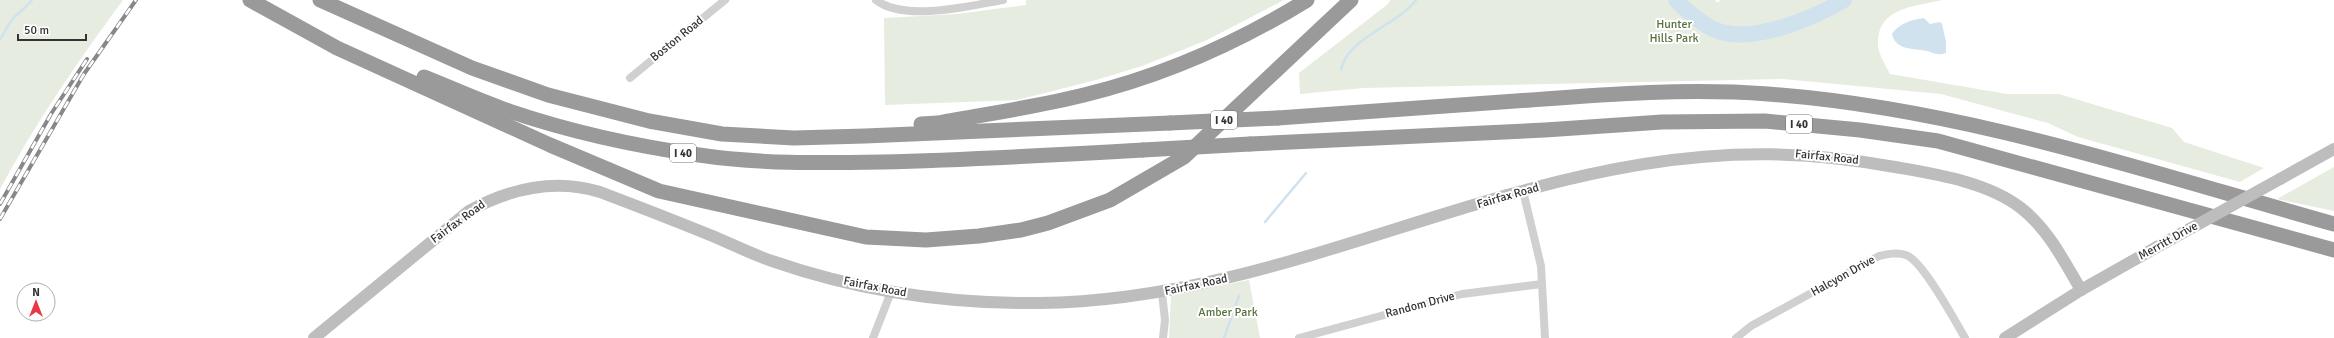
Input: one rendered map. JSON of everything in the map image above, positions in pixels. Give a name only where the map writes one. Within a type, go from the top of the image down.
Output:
[{"type":"highway","points":[[251,0],[337,48],[550,145],[659,191],[866,237],[926,240],[979,236],[1021,230],[1048,223],[1110,200],[1184,158],[1351,0]]},
{"type":"highway","name":"I 40","points":[[251,0],[419,75],[509,111],[641,146],[700,156],[780,163],[956,160],[1544,130],[1677,121],[1765,121],[1852,129],[1938,141],[2334,250]]},
{"type":"highway","name":"I 40","points":[[320,0],[472,68],[548,95],[649,121],[722,134],[794,138],[1170,123],[1278,118],[1635,92],[1714,91],[1824,99],[1900,110],[1967,123],[2334,224]]},
{"type":"highway","points":[[794,138],[868,128],[938,123],[1084,95],[1156,73],[1206,52],[1278,18],[1307,0]]},
{"type":"street","name":"Boston Road","points":[[630,78],[725,0]]},
{"type":"street","points":[[876,0],[884,6],[911,11],[953,8],[1004,0]]},
{"type":"street","name":"Merritt Drive","points":[[2005,338],[2081,290],[2334,149]]},
{"type":"street","name":"Fairfax Road","points":[[314,338],[469,211],[490,199],[535,186],[561,184],[581,186],[684,224],[773,262],[826,277],[891,292],[962,300],[1039,303],[1162,293],[1270,268],[1523,191],[1616,169],[1698,157],[1771,152],[1857,160],[1914,170],[1967,183],[2011,200],[2035,220],[2046,232],[2081,290]]},
{"type":"street","points":[[1523,191],[1541,266],[1546,338]]},
{"type":"street","name":"Halcyon Drive","points":[[1736,338],[1751,326],[1879,256],[1894,253],[1907,255],[1920,266],[1965,338]]},
{"type":"street","name":"Random Drive","points":[[1299,338],[1462,294],[1542,284]]},
{"type":"street","points":[[873,338],[891,292]]},
{"type":"street","points":[[1162,293],[1165,320],[1163,338]]},
{"type":"green space","points":[[0,0],[123,0],[58,92],[0,189]]},
{"type":"green space","points":[[1026,0],[1284,0],[1207,40],[1142,66],[1096,80],[1017,100],[885,105],[884,18],[957,14],[1026,5]]},
{"type":"green space","name":"Hunter Hills Park","points":[[1390,0],[1715,0],[1718,3],[1720,0],[1942,0],[1909,7],[1890,16],[1883,23],[1879,33],[1878,46],[1881,57],[1890,74],[2007,94],[2059,94],[2172,128],[2184,142],[2264,168],[2240,182],[2078,137],[2048,123],[1941,94],[1783,79],[1363,88],[1300,94],[1299,73],[1388,4]]},
{"type":"green space","points":[[2334,167],[2334,211],[2277,199]]},
{"type":"green space","name":"Amber Park","points":[[1249,280],[1260,338],[1169,338],[1171,296]]},
{"type":"water","points":[[1924,18],[1930,24],[1940,22],[1942,24],[1946,42],[1946,53],[1938,54],[1906,48],[1897,43],[1894,39],[1892,34],[1898,27],[1910,21]]},
{"type":"waterway","points":[[0,39],[12,20],[32,0]]},
{"type":"waterway","points":[[1341,70],[1345,59],[1352,49],[1397,17],[1416,0]]},
{"type":"waterway","points":[[1676,0],[1708,27],[1721,32],[1735,34],[1751,34],[1785,26],[1817,14],[1844,0]]},
{"type":"waterway","points":[[1265,222],[1306,173]]},
{"type":"waterway","points":[[1224,338],[1239,296]]},
{"type":"railway","points":[[0,219],[84,74],[136,0]]},
{"type":"railway","points":[[0,204],[51,114],[87,59]]}]
